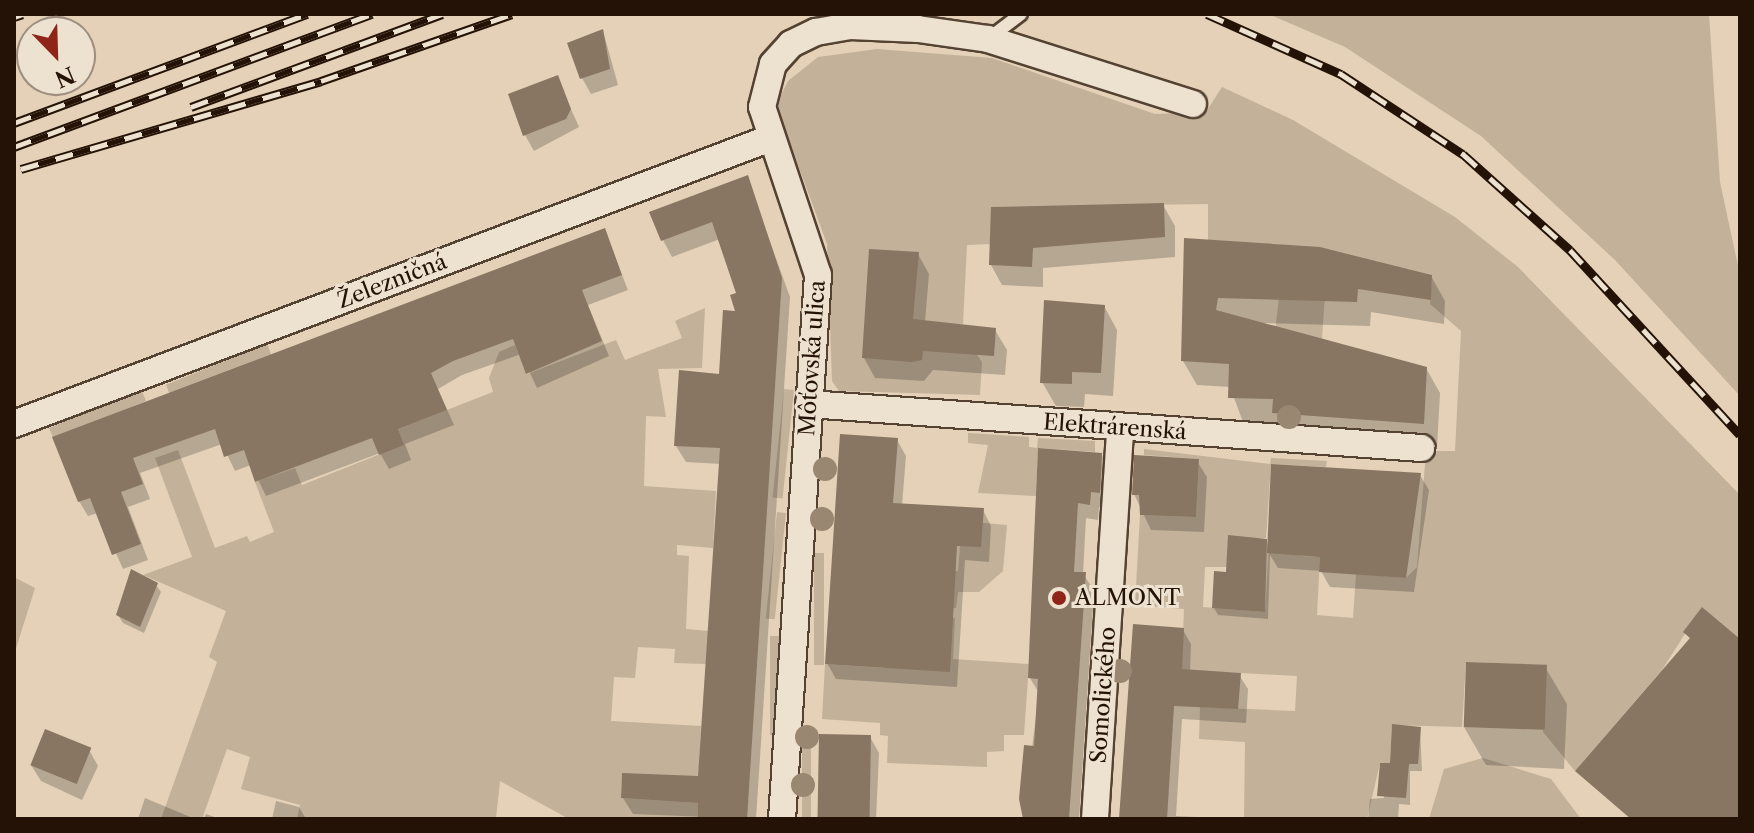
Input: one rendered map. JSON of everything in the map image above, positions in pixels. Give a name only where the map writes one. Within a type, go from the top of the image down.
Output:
[{"type":"street","name":"Môťovská ulica","points":[[782,819],[816,254],[771,138],[763,84],[791,44],[850,26],[988,39],[1193,104]]},
{"type":"street","name":"Železničná","points":[[14,424],[771,138]]},
{"type":"street","name":"Elektrárenská","points":[[809,404],[1421,448]]},
{"type":"street","name":"Somolického","points":[[1095,819],[1120,428]]},
{"type":"lane","points":[[988,39],[1021,14]]},
{"type":"shaded area","points":[[1268,14],[1709,14],[1720,182],[1740,275],[1740,396],[1615,260],[1481,136],[1345,47]]},
{"type":"shaded area","points":[[877,49],[992,58],[1155,114],[1206,112],[1222,87],[1293,120],[1455,217],[1518,267],[1740,495],[1740,641],[1702,607],[1662,670],[1575,771],[1543,732],[1546,665],[1466,662],[1462,727],[1392,725],[1390,763],[1380,763],[1367,819],[1244,819],[1245,742],[1199,739],[1200,707],[1295,711],[1297,676],[1224,672],[1181,682],[1184,609],[1135,605],[1140,515],[1196,517],[1199,459],[1144,455],[1144,449],[1270,464],[1271,458],[1327,461],[1326,467],[1271,464],[1266,538],[1255,538],[1227,567],[1205,567],[1203,607],[1265,612],[1269,545],[1301,547],[1300,556],[1320,557],[1317,615],[1353,618],[1356,574],[1406,578],[1417,567],[1426,451],[1455,451],[1461,331],[1430,304],[1432,275],[1328,249],[1322,339],[1271,367],[1285,245],[1208,240],[1208,204],[992,207],[990,244],[967,245],[963,324],[956,324],[982,362],[980,395],[839,391],[832,381],[827,244],[776,105],[788,81],[818,57]]},
{"type":"shaded area","points":[[705,308],[702,368],[658,369],[666,417],[646,416],[644,486],[716,491],[713,548],[677,545],[677,555],[689,556],[686,629],[709,631],[706,664],[674,663],[675,649],[638,647],[635,678],[614,677],[611,721],[701,726],[698,789],[622,774],[621,798],[698,803],[698,819],[569,819],[500,781],[496,819],[297,819],[300,805],[241,789],[250,757],[227,749],[202,819],[161,819],[217,662],[209,657],[226,611],[143,575],[192,557],[155,458],[178,450],[215,548],[247,536],[250,542],[274,532],[255,482],[295,468],[302,485],[403,445],[398,429],[493,392],[489,378],[499,352],[515,345],[527,374],[616,340],[625,360],[682,338],[675,321]]},
{"type":"shaded area","points":[[267,344],[271,354],[170,395],[166,385]]},
{"type":"shaded area","points":[[141,389],[146,401],[54,440],[49,428]]},
{"type":"shaded area","points":[[784,389],[794,390],[783,498],[773,497]]},
{"type":"shaded area","points":[[968,433],[1029,437],[1029,447],[1037,448],[1038,438],[1095,441],[1095,452],[1038,448],[1036,496],[978,493],[988,445],[968,443]]},
{"type":"shaded area","points":[[777,512],[786,513],[775,619],[766,618]]},
{"type":"shaded area","points":[[962,521],[1007,525],[1003,571],[979,592],[958,592],[956,608],[934,607],[892,567],[958,571]]},
{"type":"shaded area","points":[[814,553],[824,553],[824,665],[814,665]]},
{"type":"shaded area","points":[[14,577],[35,588],[14,655]]},
{"type":"shaded area","points":[[888,614],[955,618],[953,659],[1029,664],[1024,735],[1004,735],[1004,751],[987,752],[987,767],[887,763],[888,736],[880,735],[880,723],[822,719],[825,664],[884,668]]},
{"type":"shaded area","points":[[770,636],[779,636],[779,735],[770,735]]},
{"type":"shaded area","points":[[802,733],[811,733],[811,819],[802,819]]},
{"type":"shaded area","points":[[1483,758],[1551,779],[1581,819],[1429,819],[1444,769]]},
{"type":"building","points":[[603,29],[610,69],[580,79],[567,43]]},
{"type":"building","points":[[558,75],[571,109],[566,119],[523,136],[508,94]]},
{"type":"building","points":[[748,175],[782,278],[747,819],[698,819],[698,803],[621,798],[622,773],[698,776],[720,448],[674,446],[679,370],[719,374],[723,310],[735,311],[730,295],[736,293],[712,222],[661,241],[649,212]]},
{"type":"building","points":[[1164,203],[1165,237],[1033,248],[1032,267],[989,265],[991,207]]},
{"type":"building","points":[[605,228],[622,275],[582,290],[602,341],[526,374],[513,339],[453,361],[431,373],[447,410],[398,429],[404,445],[379,455],[372,438],[255,482],[244,450],[224,457],[215,429],[133,458],[143,484],[121,492],[141,544],[112,555],[90,498],[78,502],[52,437]]},
{"type":"building","points":[[1184,238],[1320,247],[1432,275],[1431,300],[1358,289],[1357,302],[1218,298],[1216,310],[1427,367],[1424,424],[1272,413],[1273,399],[1228,398],[1229,364],[1181,361]]},
{"type":"building","points":[[869,249],[919,252],[913,319],[996,328],[994,356],[923,351],[922,360],[912,362],[862,358]]},
{"type":"building","points":[[1044,300],[1105,305],[1101,373],[1072,372],[1072,384],[1040,383]]},
{"type":"building","points":[[840,434],[898,438],[893,503],[984,508],[981,547],[957,546],[950,672],[825,664]]},
{"type":"building","points":[[1038,448],[1102,453],[1100,493],[1091,492],[1090,505],[1078,503],[1074,572],[1086,572],[1069,819],[1023,819],[1019,799],[1024,745],[1034,746],[1038,679],[1028,678]]},
{"type":"building","points":[[1134,455],[1199,459],[1196,517],[1140,515],[1139,495],[1132,495]]},
{"type":"building","points":[[1271,464],[1421,473],[1406,578],[1319,572],[1320,557],[1267,553]]},
{"type":"building","points":[[1228,535],[1267,539],[1265,612],[1212,608],[1214,571],[1226,572]]},
{"type":"building","points":[[131,569],[158,583],[140,627],[116,615]]},
{"type":"building","points":[[1702,607],[1740,639],[1740,819],[1631,819],[1575,771],[1690,638],[1683,632]]},
{"type":"building","points":[[1133,624],[1184,628],[1182,669],[1241,673],[1238,709],[1174,706],[1167,819],[1119,819]]},
{"type":"building","points":[[1466,662],[1547,665],[1545,730],[1464,727]]},
{"type":"building","points":[[1392,724],[1421,727],[1418,764],[1409,764],[1406,798],[1377,796],[1380,763],[1390,763]]},
{"type":"building","points":[[45,729],[91,748],[77,784],[30,765]]},
{"type":"building","points":[[819,734],[871,735],[870,819],[818,819]]},
{"type":"railway","points":[[14,17],[23,14]]},
{"type":"railway","points":[[14,123],[307,14]]},
{"type":"railway","points":[[14,147],[372,14]]},
{"type":"railway","points":[[191,107],[442,14]]},
{"type":"railway","points":[[21,169],[321,81],[512,14]]},
{"type":"railway","points":[[1207,14],[1341,74],[1463,154],[1570,250],[1740,435]]},
{"type":"place","name":"ALMONT","points":[[1059,598]]}]
